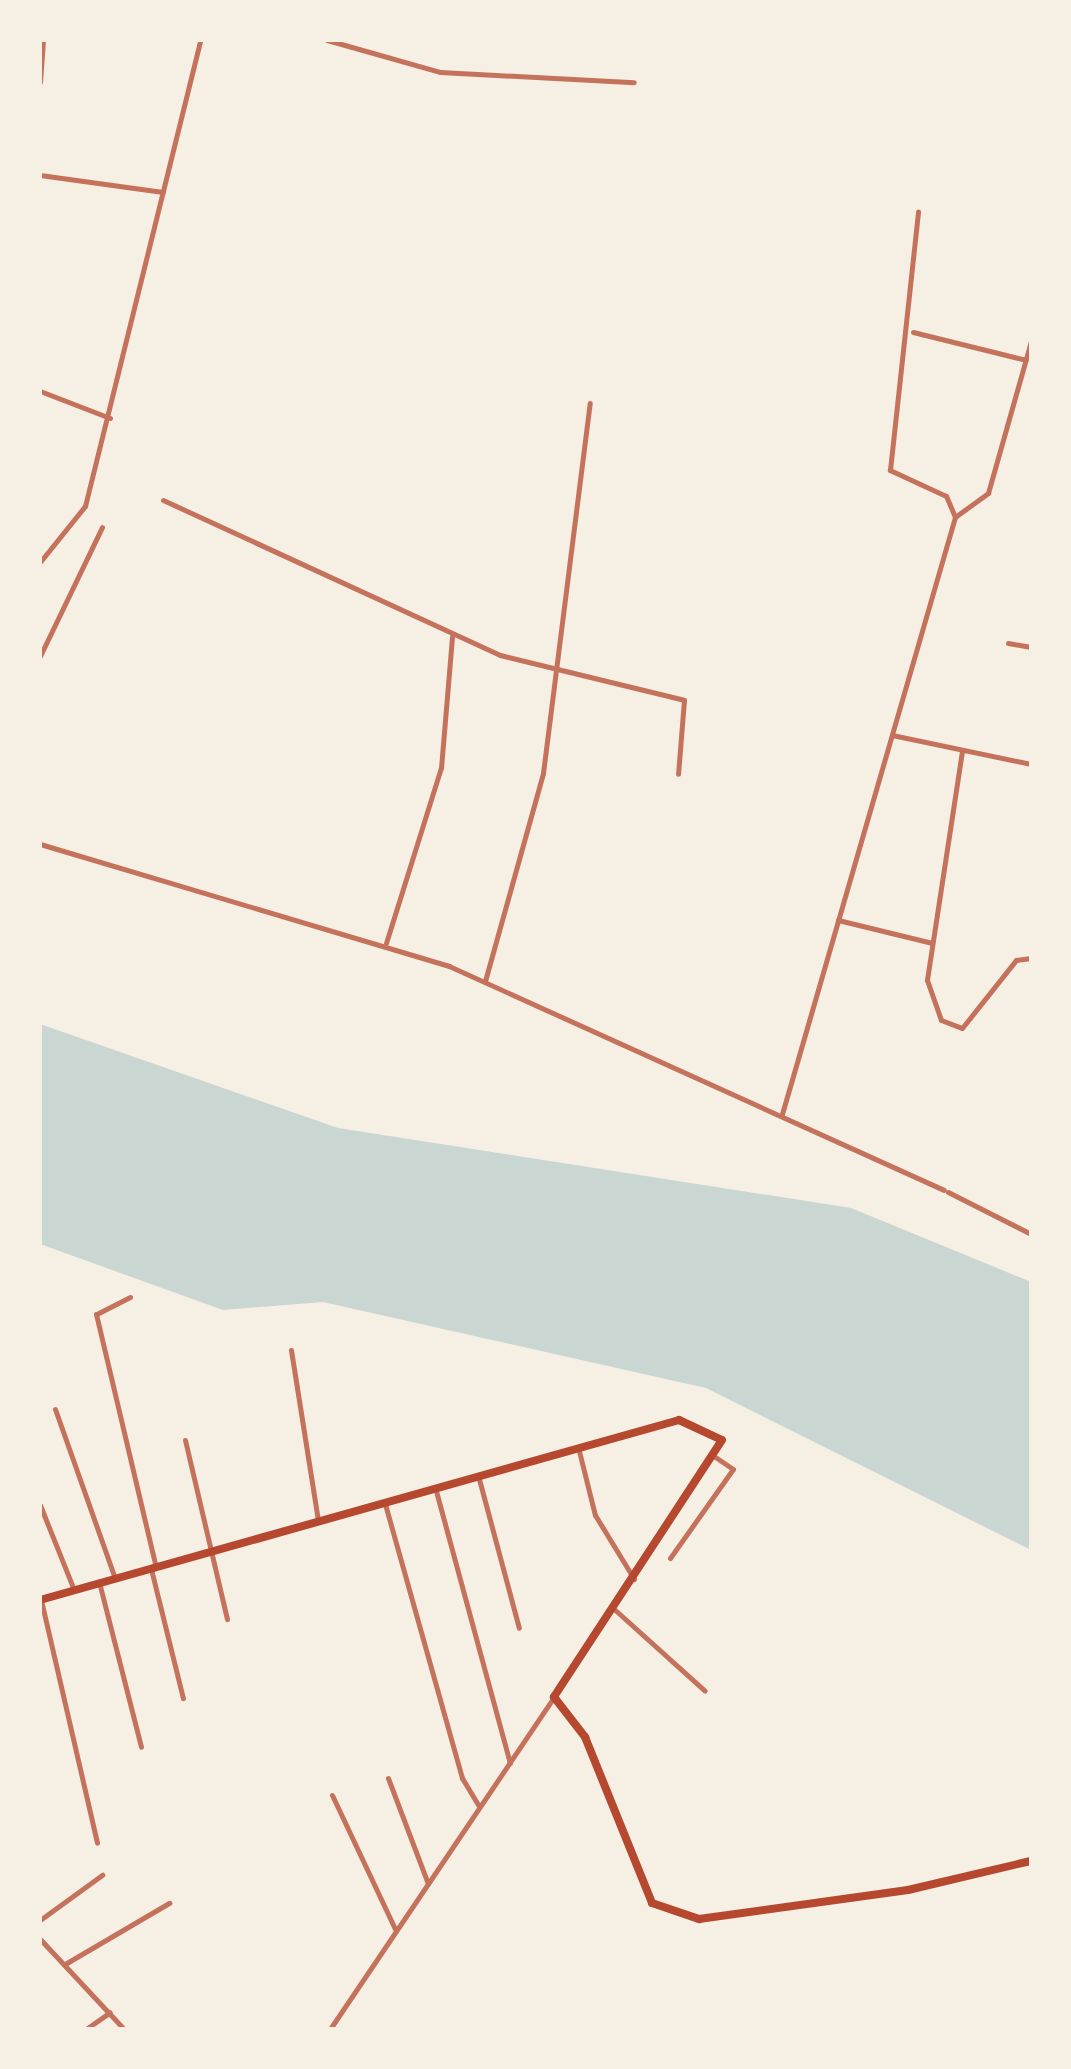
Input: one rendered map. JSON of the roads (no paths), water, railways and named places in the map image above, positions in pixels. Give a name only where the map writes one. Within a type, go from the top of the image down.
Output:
[{"type":"main road","points":[[40,1600],[679,1420],[720,1434],[712,1456],[634,1579],[620,1614],[554,1696],[585,1736],[643,1889],[673,1917],[869,1897],[1031,1861]]},
{"type":"street","points":[[40,82],[43,40]]},
{"type":"street","points":[[40,562],[81,517],[110,418],[200,40]]},
{"type":"street","points":[[327,40],[440,72],[634,82]]},
{"type":"street","points":[[40,175],[163,192]]},
{"type":"street","points":[[918,212],[912,332],[890,470],[946,496],[955,517]]},
{"type":"street","points":[[912,332],[1028,364]]},
{"type":"street","points":[[782,1114],[955,517],[988,493],[1028,364],[1031,341]]},
{"type":"street","points":[[40,390],[110,418]]},
{"type":"street","points":[[486,981],[535,813],[590,403]]},
{"type":"street","points":[[163,500],[452,636],[553,672],[684,700],[678,774]]},
{"type":"street","points":[[40,656],[102,527]]},
{"type":"street","points":[[386,943],[441,768],[452,636]]},
{"type":"street","points":[[1008,644],[1031,647]]},
{"type":"street","points":[[891,735],[1031,764]]},
{"type":"street","points":[[962,751],[927,990],[931,1000],[959,1030],[1016,960],[1031,958]]},
{"type":"street","points":[[40,844],[386,943],[486,981],[782,1114],[1031,1234]]},
{"type":"street","points":[[837,920],[932,943]]},
{"type":"street","points":[[130,1296],[96,1314],[183,1698]]},
{"type":"street","points":[[291,1350],[318,1524]]},
{"type":"street","points":[[56,1409],[116,1578]]},
{"type":"street","points":[[185,1440],[228,1619]]},
{"type":"street","points":[[579,1451],[595,1515],[634,1579]]},
{"type":"street","points":[[670,1558],[732,1468],[712,1456]]},
{"type":"street","points":[[479,1479],[518,1628]]},
{"type":"street","points":[[436,1491],[510,1764]]},
{"type":"street","points":[[385,1504],[462,1778],[479,1806]]},
{"type":"street","points":[[40,1505],[74,1590]]},
{"type":"street","points":[[99,1582],[141,1747]]},
{"type":"street","points":[[40,1600],[97,1843]]},
{"type":"street","points":[[620,1614],[705,1691]]},
{"type":"street","points":[[330,2029],[554,1696]]},
{"type":"street","points":[[388,1778],[428,1884]]},
{"type":"street","points":[[332,1795],[396,1931]]},
{"type":"street","points":[[40,1920],[102,1875]]},
{"type":"street","points":[[65,1964],[169,1903]]},
{"type":"street","points":[[40,1939],[124,2029]]},
{"type":"street","points":[[86,2029],[110,2012]]}]
